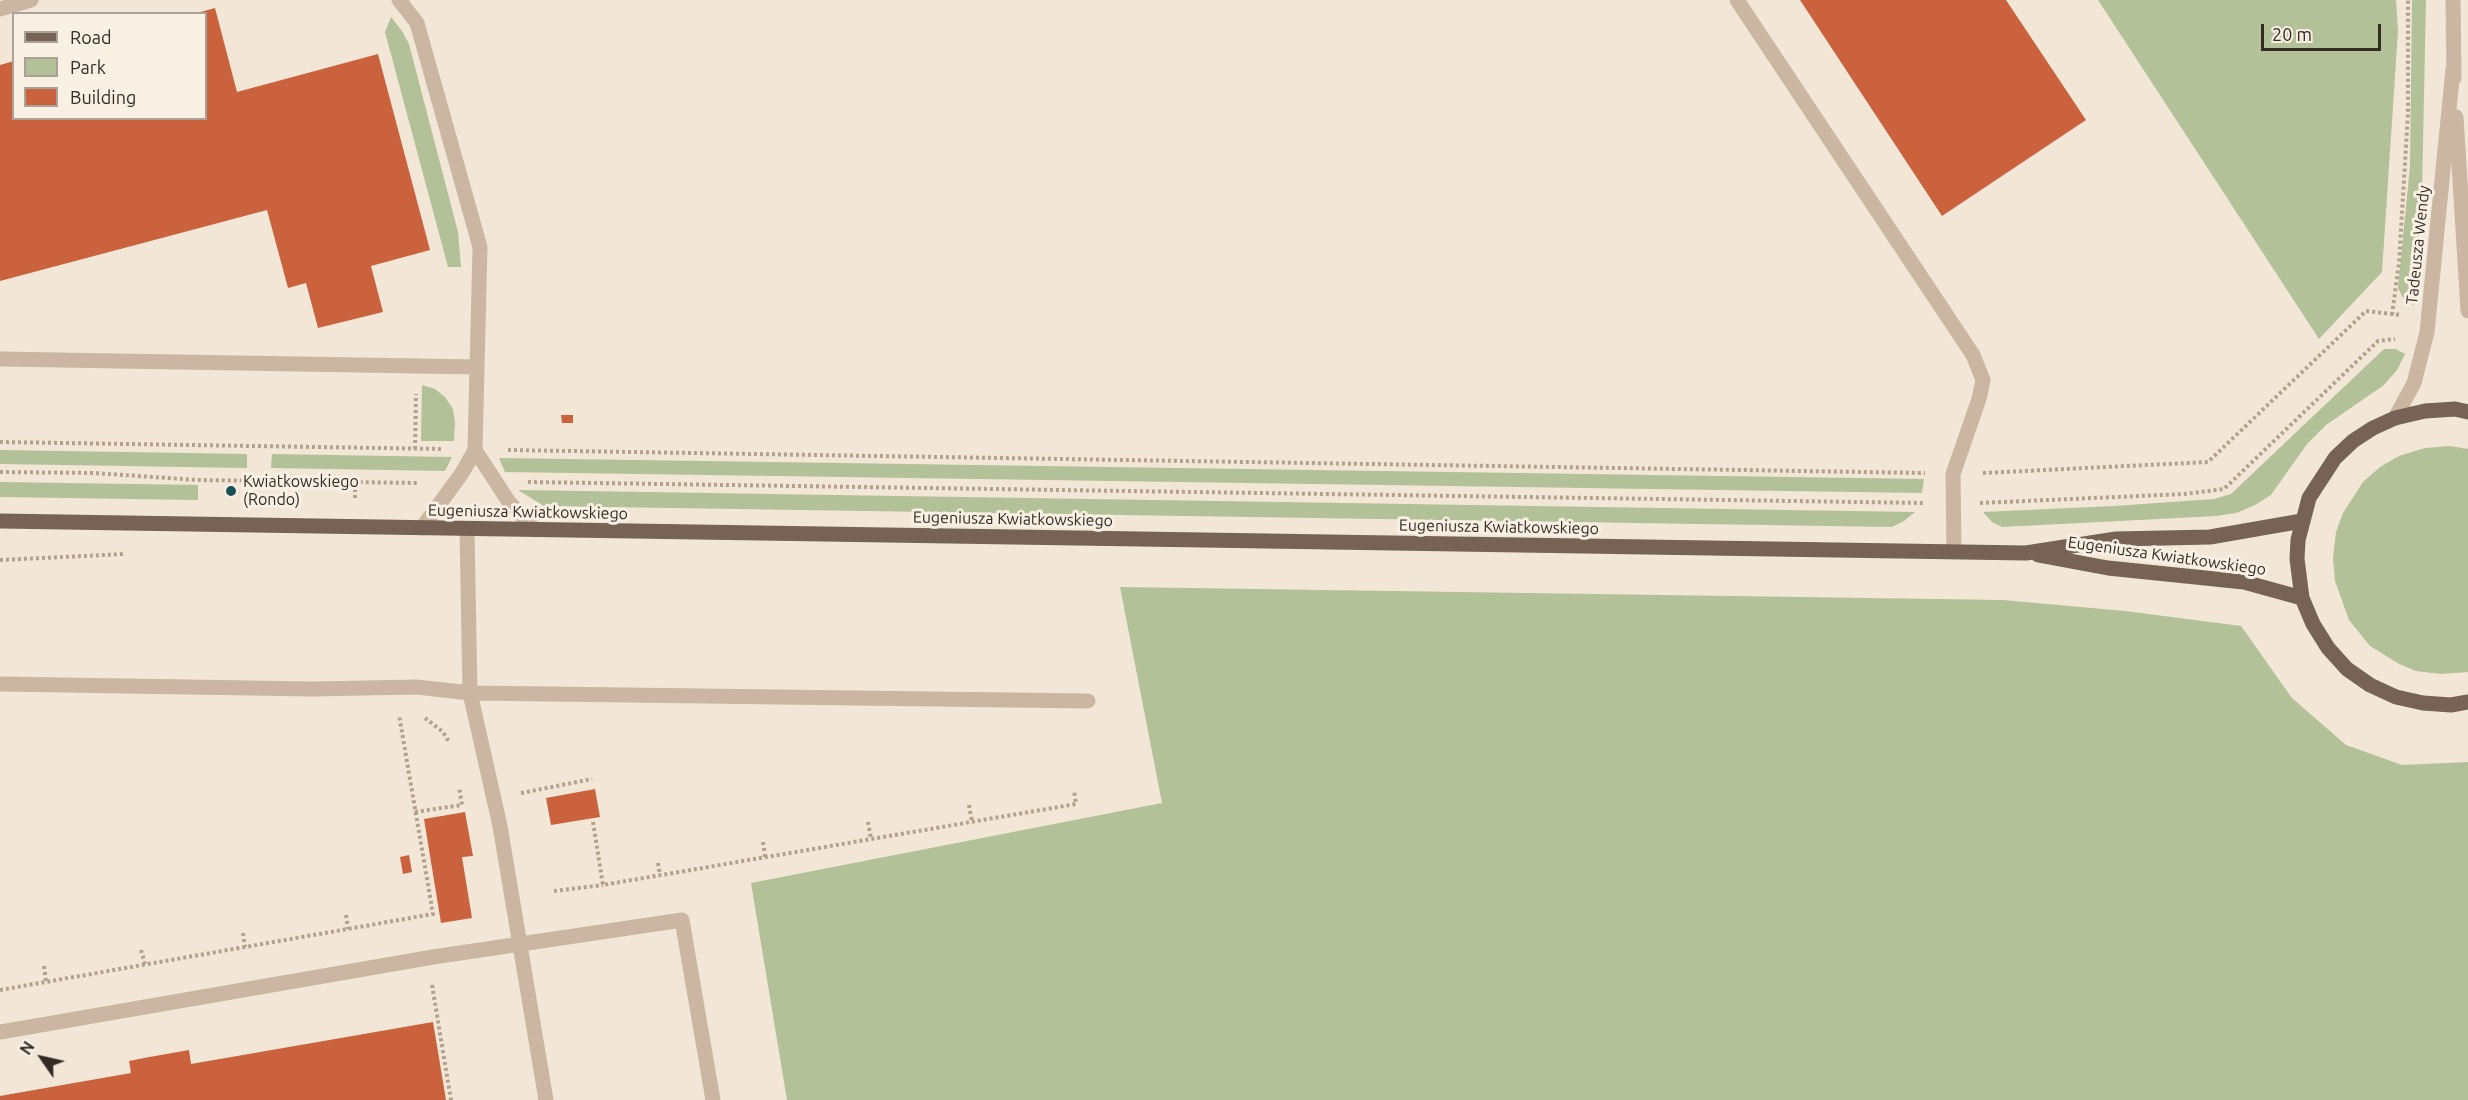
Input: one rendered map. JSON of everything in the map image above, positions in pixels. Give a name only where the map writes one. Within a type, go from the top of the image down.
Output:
[{"type":"main road","points":[[2468,412],[2425,411],[2395,418],[2353,441],[2335,458],[2309,498],[2301,521],[2297,559],[2302,598],[2313,624],[2328,648],[2347,669],[2370,685],[2396,697],[2423,704],[2451,705],[2468,702]]},
{"type":"main road","name":"Eugeniusza Kwiatkowskiego","points":[[0,521],[2026,553],[2108,568],[2244,582],[2302,598]]},
{"type":"main road","name":"Eugeniusza Kwiatkowskiego","points":[[2026,553],[2116,539],[2210,537],[2301,521]]},
{"type":"street","points":[[0,9],[31,0]]},
{"type":"street","points":[[399,0],[417,23],[480,247],[475,450],[459,478],[422,528]]},
{"type":"street","points":[[1737,0],[1973,355],[1983,380],[1979,399],[1953,474],[1954,551]]},
{"type":"street","name":"Tadeusza Wendy","points":[[2453,0],[2453,69],[2468,311]]},
{"type":"street","name":"Tadeusza Wendy","points":[[2395,418],[2414,383],[2427,332],[2453,69]]},
{"type":"street","points":[[0,359],[477,367]]},
{"type":"street","points":[[475,450],[509,502],[535,530]]},
{"type":"street","points":[[467,529],[470,693],[500,826],[546,1100]]},
{"type":"street","points":[[0,684],[312,689],[417,687],[470,693],[1088,701]]},
{"type":"street","points":[[0,1032],[520,944],[682,920],[713,1100]]},
{"type":"path","points":[[0,442],[1953,474],[2208,462],[2366,311],[2392,315],[2399,263],[2407,134],[2408,0]]},
{"type":"path","points":[[1981,503],[2173,495],[2224,489],[2378,340],[2406,339]]},
{"type":"path","points":[[415,449],[416,384]]},
{"type":"path","points":[[0,472],[94,473],[197,480],[425,483]]},
{"type":"path","points":[[497,482],[721,483],[1920,502]]},
{"type":"path","points":[[0,560],[129,554]]},
{"type":"path","points":[[0,990],[433,915],[399,714],[407,713]]},
{"type":"path","points":[[417,715],[438,727],[452,747]]},
{"type":"path","points":[[520,793],[592,779]]},
{"type":"path","points":[[415,812],[462,805],[458,781]]},
{"type":"path","points":[[554,891],[603,885],[1076,804],[1074,790]]},
{"type":"path","points":[[969,805],[972,822]]},
{"type":"path","points":[[593,822],[603,885]]},
{"type":"path","points":[[868,822],[871,839]]},
{"type":"path","points":[[763,842],[765,857]]},
{"type":"path","points":[[658,862],[660,875]]},
{"type":"path","points":[[346,915],[348,929]]},
{"type":"path","points":[[243,933],[245,947]]},
{"type":"path","points":[[141,950],[145,964]]},
{"type":"path","points":[[44,966],[46,982]]},
{"type":"path","points":[[431,982],[451,1100]]},
{"type":"green space","points":[[2098,0],[2396,0],[2398,31],[2382,272],[2319,339]]},
{"type":"green space","points":[[2412,0],[2426,0],[2422,192],[2414,305],[2405,302],[2398,288],[2410,166]]},
{"type":"green space","points":[[391,17],[409,44],[458,232],[461,267],[448,267],[385,32]]},
{"type":"green space","points":[[2384,349],[2396,349],[2405,354],[2397,370],[2384,385],[2326,425],[2307,444],[2271,495],[2236,513],[2216,516],[2002,527],[1992,522],[1983,512],[2214,499],[2231,494]]},
{"type":"green space","points":[[422,385],[435,389],[445,397],[453,409],[454,441],[421,441]]},
{"type":"green space","points":[[2450,446],[2468,449],[2468,672],[2441,674],[2416,671],[2399,664],[2370,646],[2349,620],[2335,581],[2333,558],[2336,532],[2343,513],[2363,482],[2380,467],[2399,456],[2425,448]]},
{"type":"green space","points":[[0,450],[247,454],[247,468],[0,464]]},
{"type":"green space","points":[[272,454],[452,457],[445,471],[271,468]]},
{"type":"green space","points":[[499,458],[1924,479],[1922,493],[505,472]]},
{"type":"green space","points":[[0,482],[198,485],[198,500],[0,497]]},
{"type":"green space","points":[[518,490],[1915,512],[1892,527],[544,506]]},
{"type":"green space","points":[[1120,587],[2003,600],[2125,611],[2241,626],[2292,698],[2346,745],[2402,765],[2468,762],[2468,1100],[787,1100],[751,883],[1162,803]]},
{"type":"building","points":[[1800,0],[2006,0],[2086,120],[1942,216]]},
{"type":"building","points":[[215,8],[237,92],[378,54],[430,250],[371,266],[383,312],[318,328],[306,283],[288,288],[267,210],[0,281],[0,65],[12,62],[12,120],[207,120],[207,12],[201,12]]},
{"type":"building","points":[[561,415],[573,415],[573,423],[562,423]]},
{"type":"building","points":[[595,789],[600,817],[551,825],[546,798]]},
{"type":"building","points":[[465,812],[473,856],[462,857],[472,918],[441,923],[424,819]]},
{"type":"building","points":[[409,855],[412,872],[403,874],[400,857]]},
{"type":"building","points":[[433,1022],[446,1100],[0,1100],[0,1096],[131,1073],[129,1061],[144,1058],[189,1050],[191,1064]]},
{"type":"place","name":"Kwiatkowskiego (Rondo)","points":[[231,491]]}]
